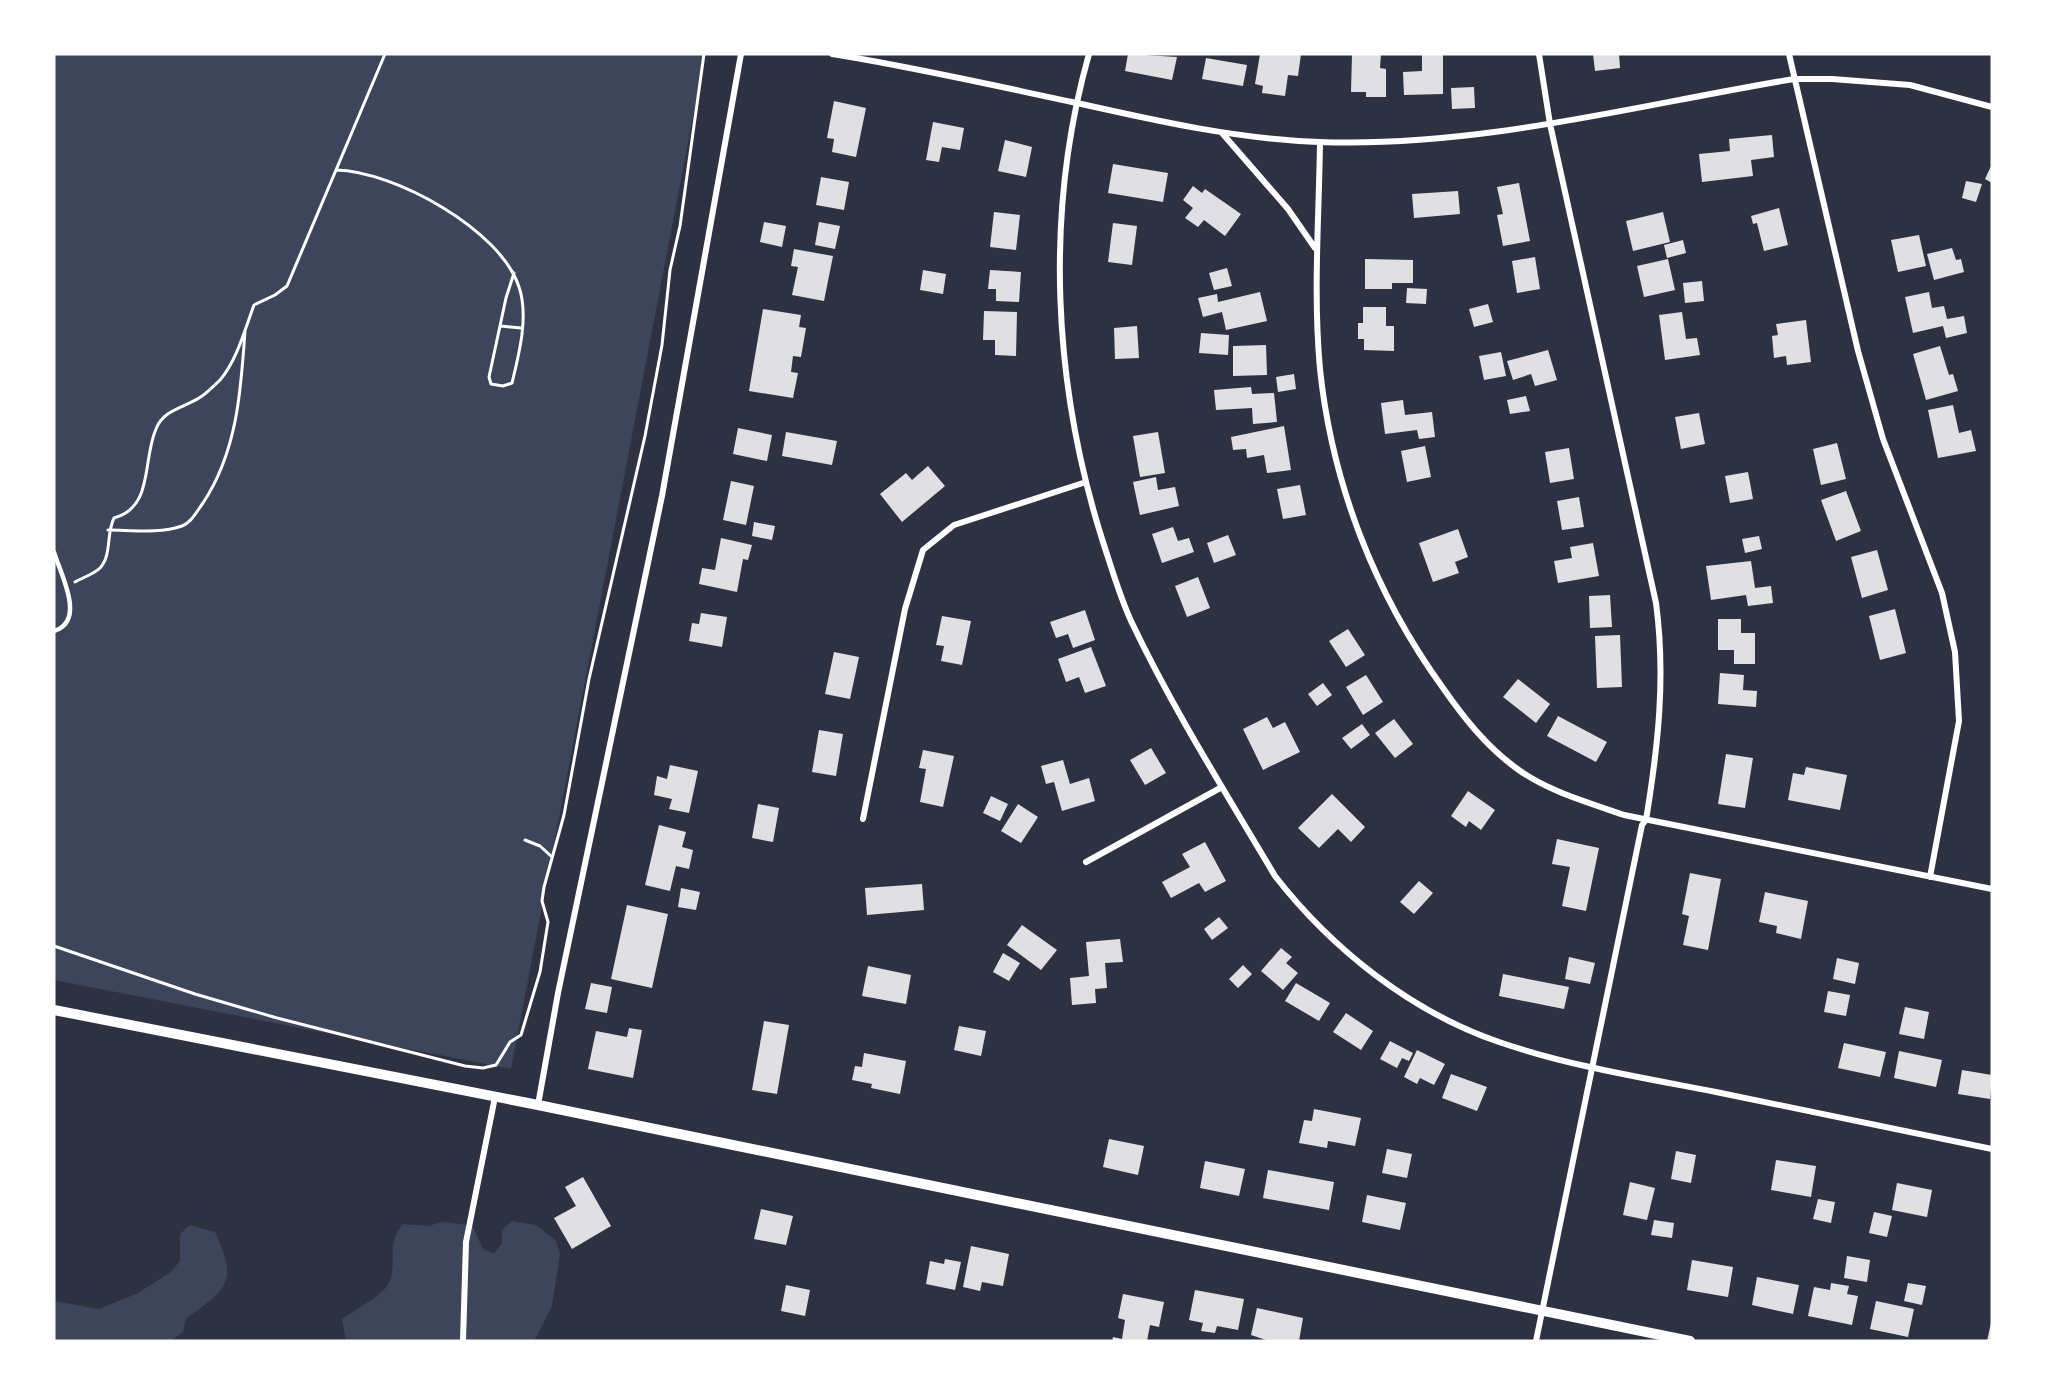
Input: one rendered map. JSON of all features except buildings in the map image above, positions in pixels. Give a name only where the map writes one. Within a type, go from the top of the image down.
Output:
[{"type":"street","points":[[538,1105],[558,993],[662,496],[741,54]]},
{"type":"street","points":[[832,54],[1222,132],[1320,142],[1390,142],[1458,138],[1550,124],[1794,79],[1832,79],[1910,85],[1992,106]]},
{"type":"street","points":[[1089,54],[1075,103],[1065,182],[1060,290],[1067,381],[1086,482],[1109,562],[1131,621],[1222,787],[1275,876],[1295,902],[1327,935],[1368,970],[1431,1011],[1498,1042],[1593,1067],[1992,1149]]},
{"type":"street","points":[[1536,1341],[1642,825],[1646,820],[1660,728],[1662,684],[1660,630],[1550,124],[1539,54]]},
{"type":"street","points":[[1789,54],[1858,351],[1883,439],[1942,593],[1955,652],[1959,721],[1930,877]]},
{"type":"street","points":[[1222,132],[1288,209],[1316,249]]},
{"type":"street","points":[[1320,142],[1316,249],[1320,368],[1336,461],[1363,545],[1387,598],[1420,656],[1461,714],[1490,747],[1518,770],[1566,796],[1646,820],[1992,890]]},
{"type":"street","points":[[863,819],[905,609],[923,550],[954,525],[1086,482]]},
{"type":"street","points":[[1086,862],[1222,787]]},
{"type":"street","points":[[54,1010],[538,1105],[1690,1341]]},
{"type":"street","points":[[463,1341],[466,1242],[495,1097]]},
{"type":"lane","points":[[54,552],[71,608],[69,619],[60,629],[54,631]]},
{"type":"path","points":[[65,587],[100,569],[107,555],[108,530],[114,518],[127,515],[136,507],[155,429],[163,416],[201,397],[221,379],[234,356],[254,305],[275,295],[287,286],[385,54]]},
{"type":"path","points":[[54,946],[195,994],[277,1018],[465,1066],[490,1068],[495,1065],[510,1042],[521,1035],[540,972],[548,922],[542,901],[551,856],[564,815],[589,678],[645,436],[662,345],[670,270],[680,226],[704,54]]},
{"type":"path","points":[[336,170],[373,175],[443,208],[489,242],[514,273],[520,290],[521,327],[512,383],[503,386],[491,384],[489,377],[514,273]]},
{"type":"path","points":[[501,326],[521,327]]},
{"type":"path","points":[[108,530],[172,529],[184,526],[194,516],[215,485],[233,437],[240,397],[246,327]]},
{"type":"path","points":[[525,840],[540,846],[551,856]]},
{"type":"shaded area","points":[[54,54],[705,54],[511,1069],[54,980]]},
{"type":"shaded area","points":[[512,1221],[536,1225],[556,1241],[560,1254],[552,1306],[534,1341],[346,1341],[342,1319],[373,1299],[387,1286],[391,1278],[394,1240],[403,1224],[428,1226],[442,1222],[472,1225],[483,1249],[494,1254],[502,1243],[502,1230]]},
{"type":"shaded area","points":[[190,1225],[215,1232],[226,1263],[227,1274],[225,1283],[219,1292],[186,1319],[183,1332],[171,1341],[54,1341],[54,1301],[99,1309],[138,1293],[171,1272],[180,1261],[180,1234]]}]
